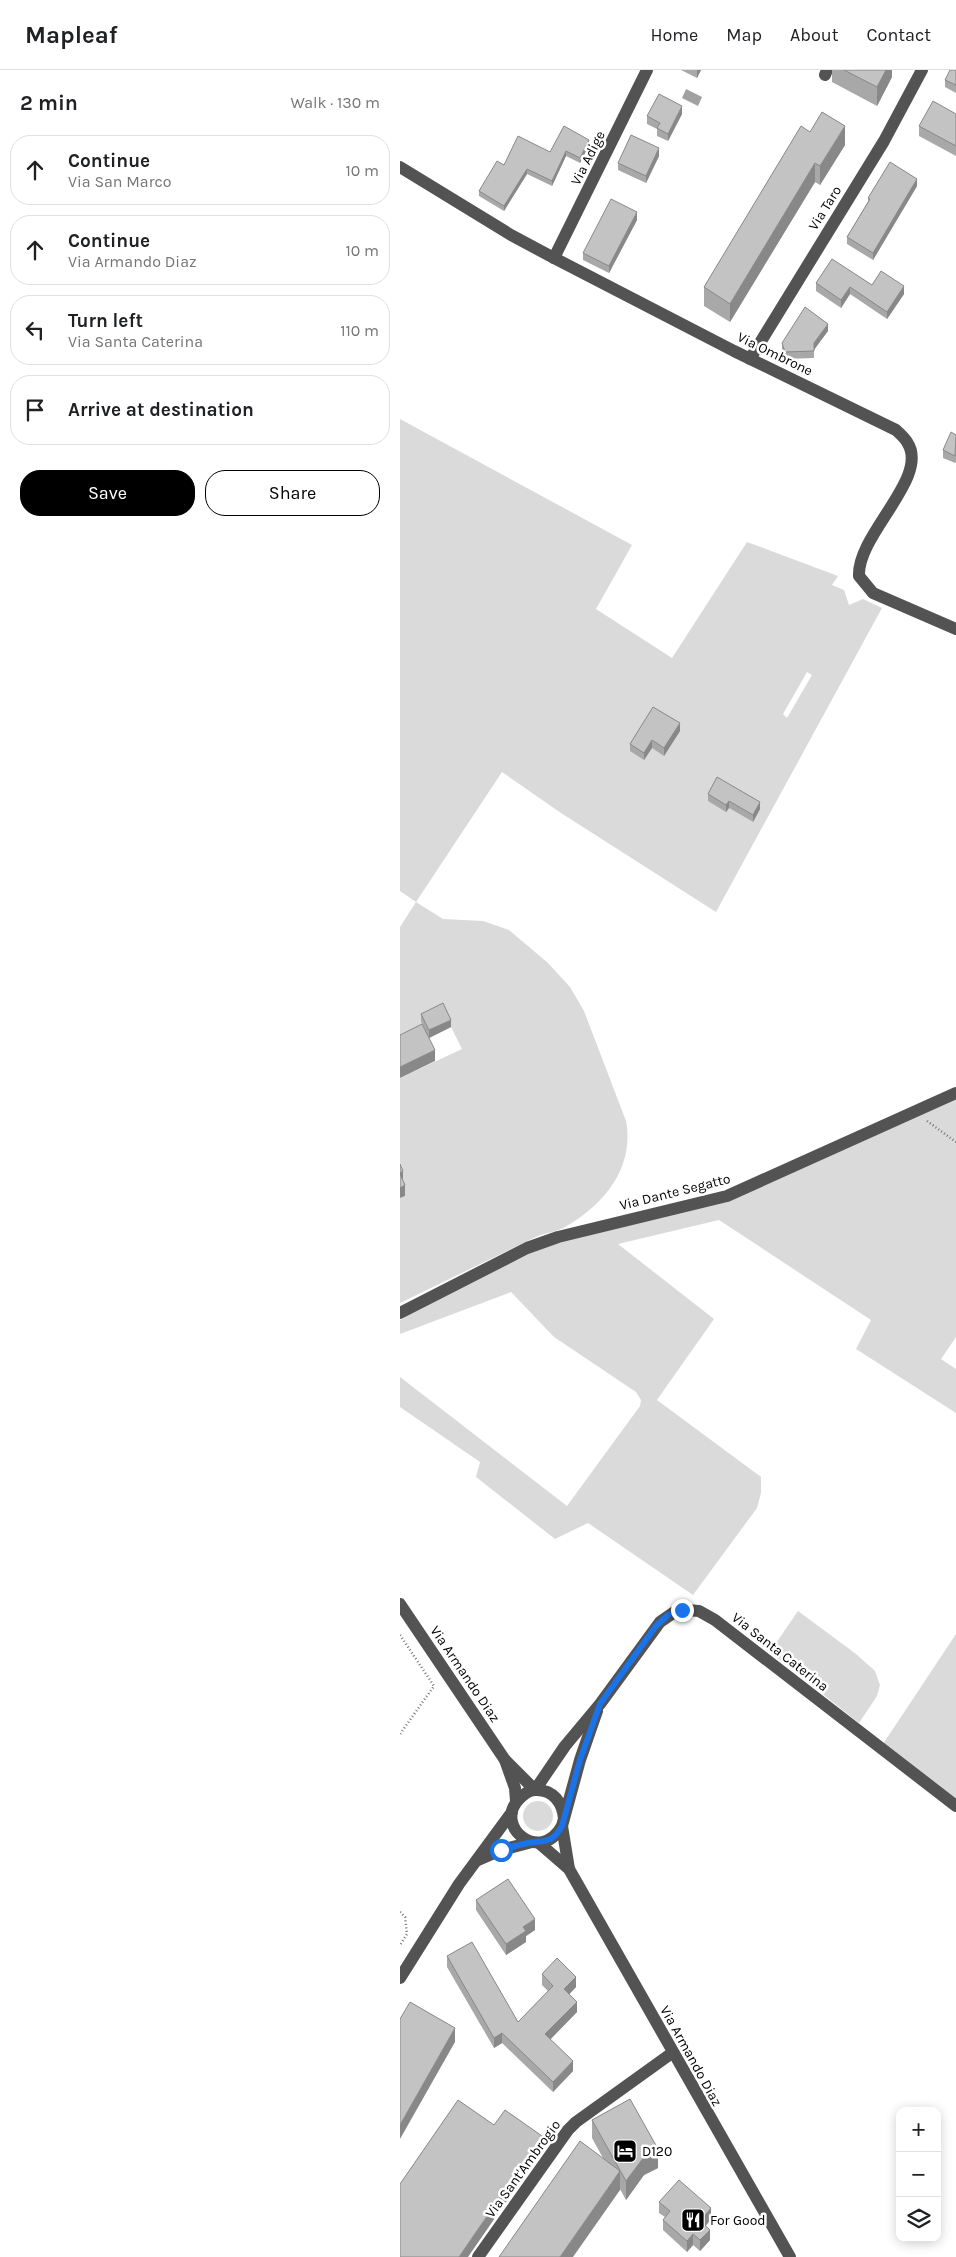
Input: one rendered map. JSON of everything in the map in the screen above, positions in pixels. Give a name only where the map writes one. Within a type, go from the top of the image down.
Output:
[{"type":"street","name":"Via Adige","points":[[554,258],[647,70]]},
{"type":"street","name":"Via Taro","points":[[750,359],[884,141],[922,70]]},
{"type":"street","name":"Via Ombrone","points":[[400,167],[554,258],[750,359],[896,430],[908,443],[912,459],[907,479],[861,555],[859,576],[873,593],[956,629]]},
{"type":"street","name":"Via Dante Segatto","points":[[400,1313],[449,1290],[527,1248],[558,1237],[728,1196],[956,1093]]},
{"type":"street","name":"Via Armando Diaz","points":[[400,1604],[504,1760],[515,1788],[512,1820],[518,1835],[536,1843],[569,1869]]},
{"type":"street","name":"Via Santa Caterina","points":[[535,1790],[577,1730],[600,1704],[660,1622],[677,1611],[699,1611],[715,1620],[956,1806]]},
{"type":"street","name":"Via Santa Caterina","points":[[563,1823],[580,1760],[600,1704]]},
{"type":"street","name":"Via Armando Diaz","points":[[504,1760],[535,1790],[545,1792],[557,1799],[564,1812],[563,1823],[569,1869],[672,2053],[790,2257]]},
{"type":"street","points":[[400,1978],[459,1884],[521,1796],[535,1790]]},
{"type":"street","points":[[476,1861],[501,1850],[553,1838],[563,1823]]},
{"type":"street","name":"Via Sant'Ambrogio","points":[[478,2257],[568,2130],[592,2110],[672,2053]]},
{"type":"path","points":[[936,1127],[956,1142]]},
{"type":"path","points":[[400,1636],[434,1686],[400,1734]]},
{"type":"path","points":[[400,1912],[405,1917],[407,1934],[400,1945]]},
{"type":"shaded area","points":[[686,89],[702,97],[698,106],[682,98]]},
{"type":"shaded area","points":[[400,419],[632,545],[596,609],[672,658],[747,542],[838,576],[832,585],[844,590],[849,605],[863,599],[882,608],[716,912],[561,813],[502,772],[416,902],[400,891]],"holes":[[[807,672],[812,675],[787,718],[783,714]],[[653,714],[664,755],[652,748],[644,760]],[[717,785],[753,822],[729,808]]]},
{"type":"shaded area","points":[[416,902],[443,919],[483,921],[509,930],[548,963],[570,987],[584,1011],[626,1121],[628,1138],[626,1154],[621,1169],[613,1183],[604,1196],[579,1218],[562,1228],[540,1235],[400,1303],[400,1198],[405,1196],[400,1175],[400,1078],[462,1049],[443,1011],[429,1038],[400,1045],[400,927]]},
{"type":"shaded area","points":[[956,1095],[956,1337],[941,1359],[956,1369],[956,1413],[856,1349],[871,1320],[719,1220],[618,1244],[714,1319],[657,1400],[761,1477],[761,1493],[757,1508],[693,1595],[588,1523],[555,1539],[476,1477],[480,1462],[400,1407],[400,1377],[567,1506],[640,1406],[641,1400],[636,1392],[554,1337],[511,1292],[400,1334],[400,1320],[529,1252],[595,1231],[731,1200]]},
{"type":"shaded area","points":[[798,1611],[856,1654],[875,1671],[880,1685],[877,1696],[859,1723],[770,1652]]},
{"type":"shaded area","points":[[956,1634],[956,1801],[883,1744]]},
{"type":"shaded area","points":[[538,1801],[549,1805],[553,1816],[549,1827],[538,1831],[527,1827],[523,1816],[527,1805]]},
{"type":"building","points":[[844,70],[886,70],[877,87]]},
{"type":"building","points":[[950,70],[956,70],[956,85],[945,80]]},
{"type":"building","points":[[659,94],[682,106],[668,134],[657,128],[660,123],[647,116]]},
{"type":"building","points":[[933,101],[956,114],[956,146],[919,126]]},
{"type":"building","points":[[822,112],[845,126],[820,166],[815,163],[730,304],[704,287],[801,126],[810,132]]},
{"type":"building","points":[[564,126],[589,140],[580,158],[566,151],[552,181],[527,169],[504,206],[479,191],[497,161],[504,165],[518,136],[550,152]]},
{"type":"building","points":[[631,135],[659,148],[646,176],[618,163]]},
{"type":"building","points":[[890,162],[917,179],[873,253],[847,237]]},
{"type":"building","points":[[611,199],[637,212],[609,266],[583,253]]},
{"type":"building","points":[[832,259],[872,285],[881,271],[904,286],[887,312],[850,287],[841,300],[816,283]]},
{"type":"building","points":[[805,307],[828,324],[814,343],[814,351],[785,352],[782,343]]},
{"type":"building","points":[[951,432],[956,435],[955,456],[943,450]]},
{"type":"building","points":[[653,707],[680,723],[664,748],[652,740],[644,753],[630,744]]},
{"type":"building","points":[[717,777],[760,802],[753,815],[729,801],[726,805],[708,794]]},
{"type":"building","points":[[443,1003],[451,1020],[429,1030],[421,1014]]},
{"type":"building","points":[[422,1024],[435,1050],[400,1067],[400,1035]]},
{"type":"building","points":[[400,1174],[405,1185],[400,1188]]},
{"type":"building","points":[[508,1879],[535,1919],[523,1927],[526,1931],[506,1944],[476,1900]]},
{"type":"building","points":[[472,1942],[518,2022],[553,1986],[542,1974],[557,1958],[576,1977],[564,1989],[577,2002],[545,2034],[573,2061],[553,2082],[502,2033],[494,2038],[447,1956]]},
{"type":"building","points":[[410,2002],[455,2028],[400,2125],[400,2019]]},
{"type":"building","points":[[630,2099],[658,2149],[644,2157],[626,2181],[592,2120]]},
{"type":"building","points":[[458,2100],[494,2125],[505,2110],[542,2136],[459,2257],[400,2257],[400,2184]]},
{"type":"building","points":[[580,2141],[620,2171],[560,2257],[499,2257]]},
{"type":"building","points":[[679,2180],[711,2208],[700,2221],[710,2230],[700,2240],[693,2234],[687,2241],[663,2220],[670,2211],[659,2202]]},
{"type":"place","name":"D120","points":[[625,2151]]},
{"type":"place","name":"For Good","points":[[693,2220]]},
{"type":"route","points":[[501,1850],[532,1842],[547,1842],[558,1833],[562,1826],[580,1760],[600,1704],[656,1626],[668,1615],[682,1610]]}]
